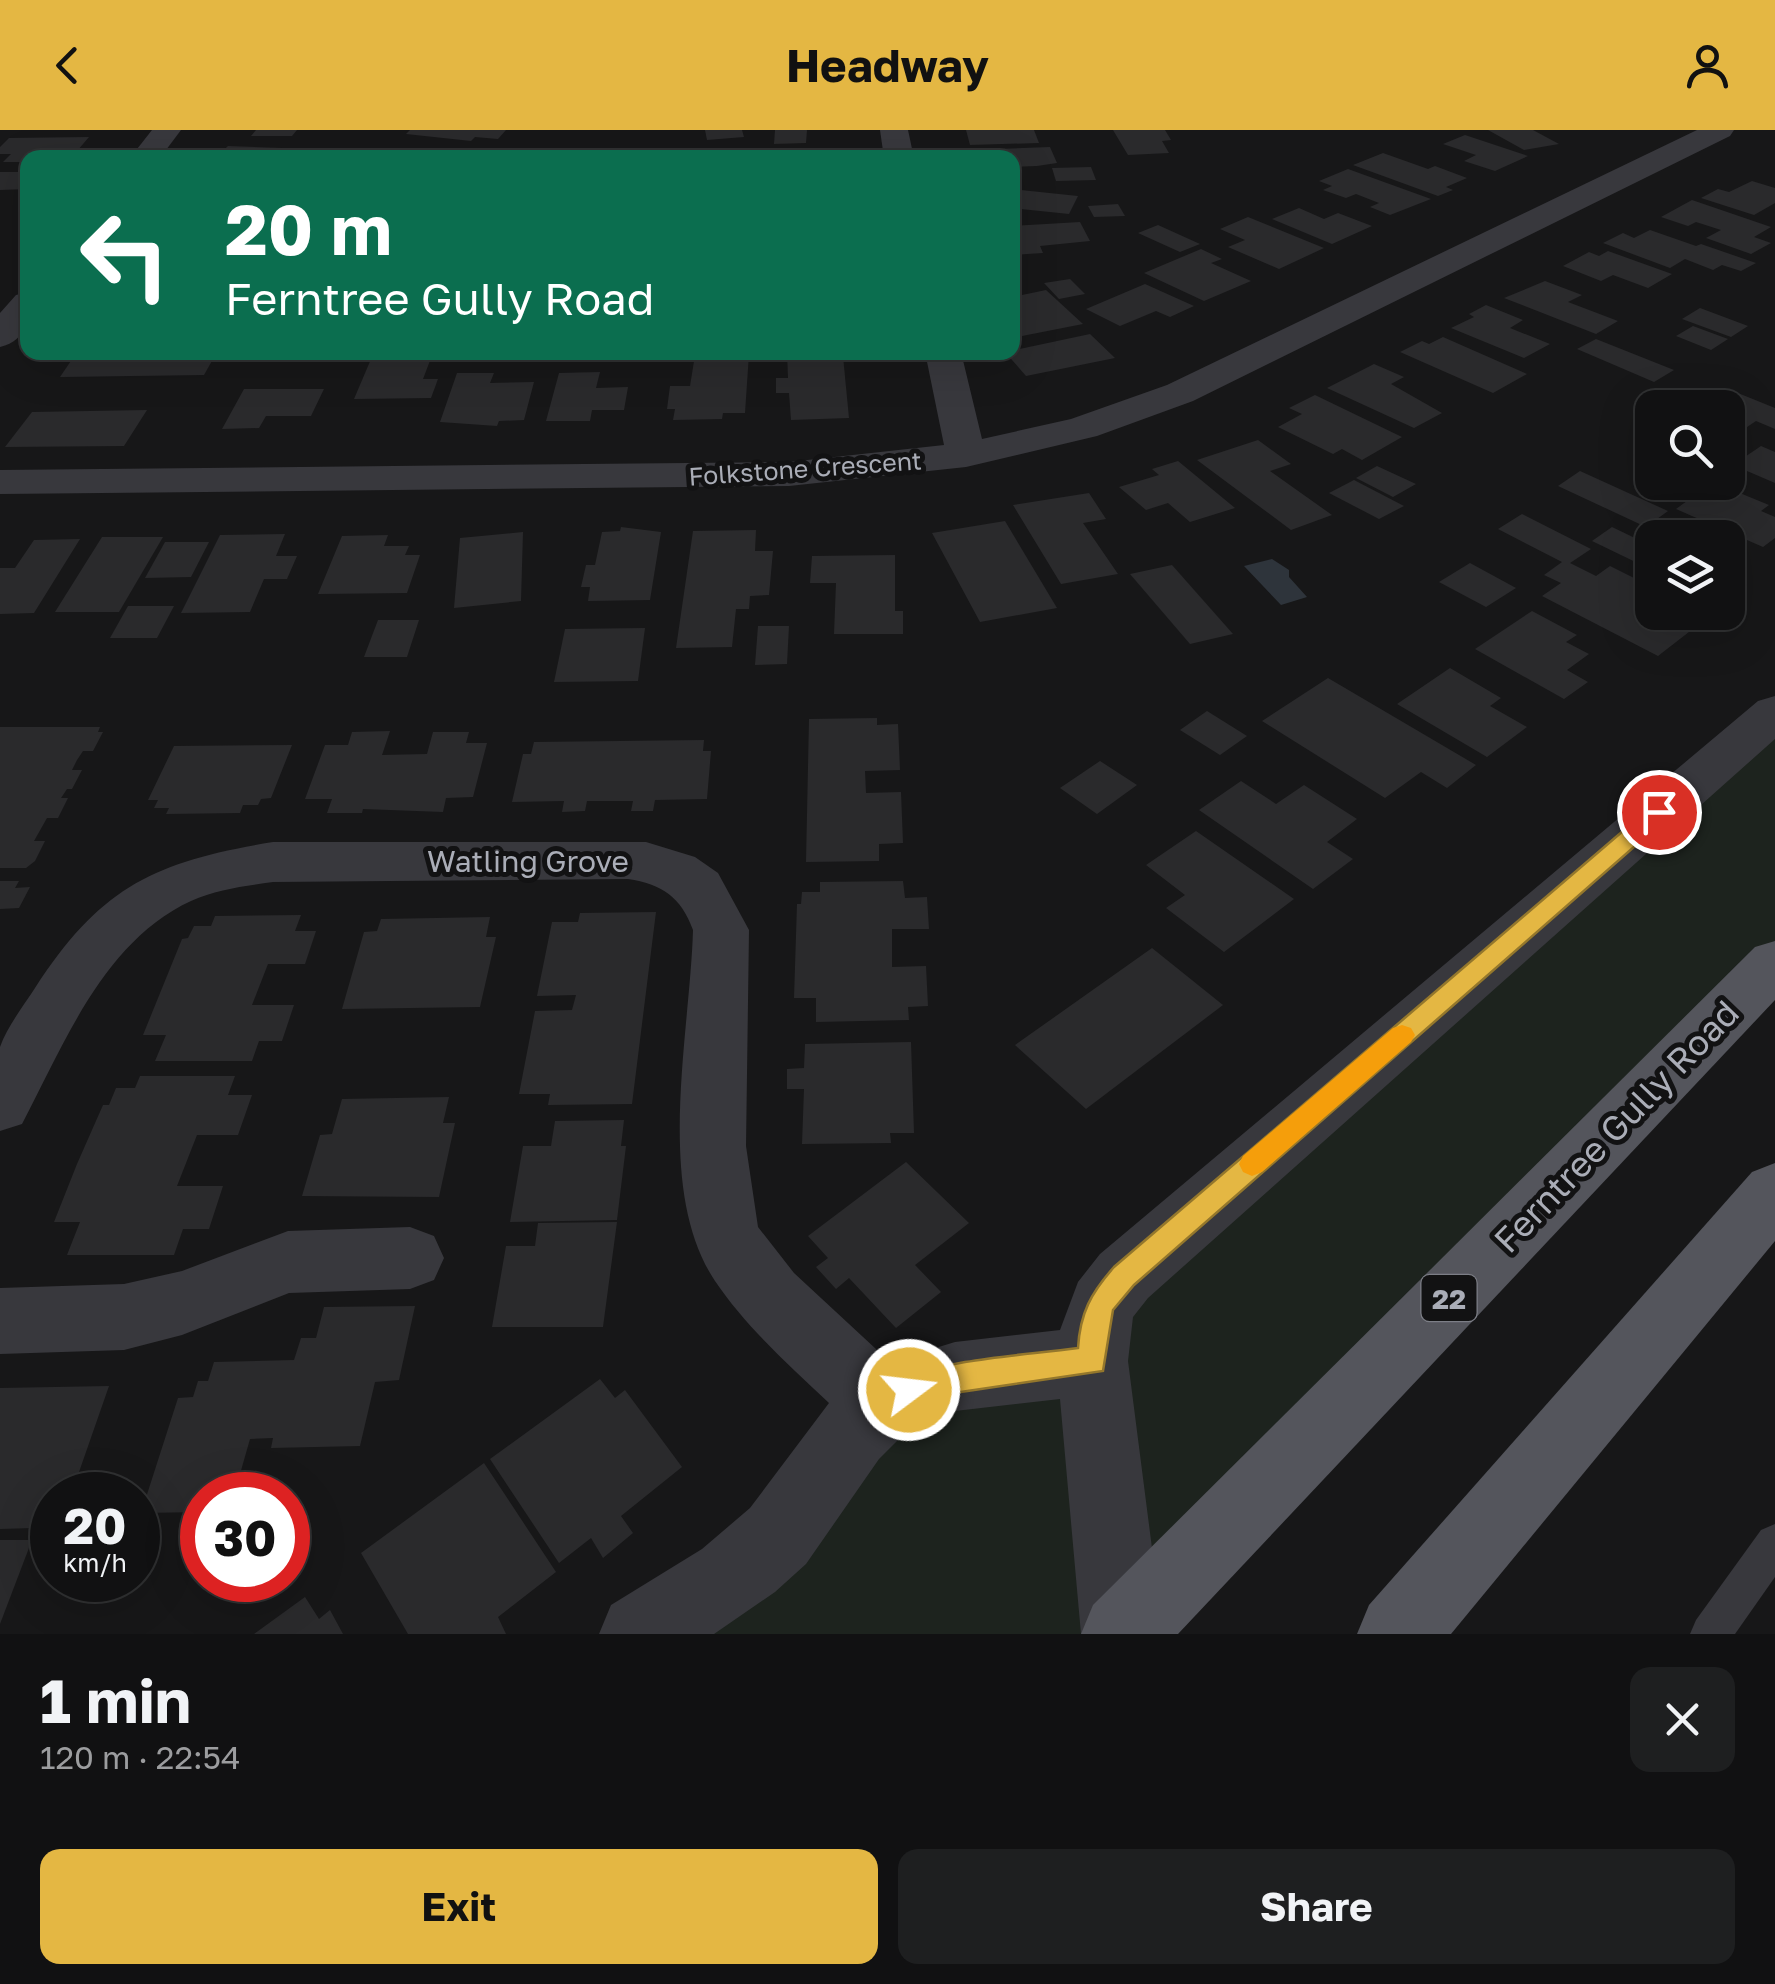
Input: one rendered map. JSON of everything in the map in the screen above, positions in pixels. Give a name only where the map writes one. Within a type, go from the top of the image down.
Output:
[{"type":"main road","name":"Ferntree Gully Road","points":[[1122,1634],[1775,962]]},
{"type":"main road","points":[[1398,1634],[1775,1192]]},
{"type":"street","points":[[151,150],[167,130]]},
{"type":"street","name":"Folkstone Crescent","points":[[0,482],[790,474],[966,455],[1083,428],[1180,393],[1720,130]]},
{"type":"street","points":[[0,336],[20,312]]},
{"type":"street","points":[[945,360],[966,455]]},
{"type":"street","name":"Ferntree Gully Road","points":[[1122,1634],[1092,1361],[1094,1324],[1100,1303],[1124,1276],[1775,712]]},
{"type":"street","name":"Watling Grove","points":[[0,1104],[92,947],[132,909],[182,880],[242,864],[273,862],[628,859],[671,868],[701,888],[712,902],[721,930],[714,1168],[715,1191],[727,1235],[736,1254],[774,1298],[882,1404]]},
{"type":"street","points":[[0,1321],[124,1317],[182,1303],[288,1262],[410,1258]]},
{"type":"street","points":[[640,1634],[732,1574],[780,1535],[855,1432],[882,1404],[931,1382],[1092,1361]]},
{"type":"lane","points":[[1710,1634],[1775,1544]]},
{"type":"shaded area","points":[[1272,559],[1289,570],[1289,577],[1307,597],[1281,605],[1244,566]]},
{"type":"shaded area","points":[[1775,712],[1775,963],[1122,1634],[640,1634],[829,1467],[1094,1324]]},
{"type":"building","points":[[256,130],[297,130],[292,136],[251,136]]},
{"type":"building","points":[[410,130],[506,130],[498,139],[475,137],[471,141],[406,134]]},
{"type":"building","points":[[705,130],[742,130],[744,137],[707,140]]},
{"type":"building","points":[[775,130],[807,130],[806,143],[774,144]]},
{"type":"building","points":[[966,130],[1034,130],[1039,143],[970,145]]},
{"type":"building","points":[[1113,130],[1165,130],[1171,140],[1162,141],[1169,153],[1128,155]]},
{"type":"building","points":[[1488,130],[1533,130],[1559,144],[1524,150]]},
{"type":"building","points":[[1465,135],[1528,156],[1495,171],[1464,161],[1476,155],[1443,144]]},
{"type":"building","points":[[89,137],[78,150],[20,150],[20,162],[3,162],[11,154],[0,154],[0,147],[9,138]]},
{"type":"building","points":[[228,146],[309,149],[308,150],[224,150]]},
{"type":"building","points":[[1050,147],[1057,163],[1020,167],[1020,150],[970,150]]},
{"type":"building","points":[[1383,153],[1467,178],[1446,187],[1453,190],[1438,196],[1353,165]]},
{"type":"building","points":[[1091,167],[1096,180],[1056,181],[1052,168]]},
{"type":"building","points":[[1348,169],[1431,199],[1390,215],[1370,207],[1379,203],[1356,194],[1346,198],[1323,190],[1332,186],[1319,181]]},
{"type":"building","points":[[0,172],[20,172],[20,189],[0,190]]},
{"type":"building","points":[[1752,181],[1775,188],[1775,203],[1754,215],[1701,198],[1718,189],[1729,192]]},
{"type":"building","points":[[1020,190],[1078,196],[1069,214],[1020,209]]},
{"type":"building","points":[[1692,200],[1771,227],[1754,237],[1771,243],[1751,254],[1706,238],[1721,230],[1696,222],[1688,226],[1661,217]]},
{"type":"building","points":[[1118,204],[1125,216],[1094,217],[1088,206]]},
{"type":"building","points":[[1299,208],[1324,219],[1338,213],[1372,226],[1332,244],[1272,219]]},
{"type":"building","points":[[1248,217],[1324,248],[1279,269],[1228,247],[1245,240],[1220,229]]},
{"type":"building","points":[[1080,222],[1090,241],[1040,246],[1043,253],[1020,254],[1020,226]]},
{"type":"building","points":[[1158,225],[1200,244],[1180,252],[1138,233]]},
{"type":"building","points":[[1650,230],[1756,263],[1741,271],[1722,265],[1713,270],[1685,259],[1670,268],[1603,243],[1623,233],[1634,238]]},
{"type":"building","points":[[1201,249],[1222,259],[1211,263],[1251,281],[1204,301],[1144,273]]},
{"type":"building","points":[[1608,251],[1672,274],[1648,288],[1613,275],[1601,281],[1563,266],[1589,252],[1599,256]]},
{"type":"building","points":[[1070,279],[1085,294],[1059,299],[1044,283]]},
{"type":"building","points":[[1545,281],[1582,295],[1568,302],[1618,321],[1596,334],[1504,298]]},
{"type":"building","points":[[1145,284],[1194,306],[1170,317],[1156,311],[1120,326],[1086,309]]},
{"type":"building","points":[[1046,290],[1083,324],[1020,336],[1020,295]]},
{"type":"building","points":[[1486,305],[1523,320],[1510,328],[1550,344],[1524,358],[1451,328],[1474,317],[1469,314]]},
{"type":"building","points":[[1700,308],[1748,326],[1731,337],[1682,319]]},
{"type":"building","points":[[1693,326],[1728,339],[1711,350],[1676,336]]},
{"type":"building","points":[[1090,334],[1115,358],[1026,376],[1012,360],[1020,360],[1020,349]]},
{"type":"building","points":[[1443,337],[1527,374],[1493,393],[1400,352],[1422,341],[1429,344]]},
{"type":"building","points":[[1596,339],[1674,370],[1654,382],[1577,349]]},
{"type":"building","points":[[72,360],[212,360],[204,375],[60,377]]},
{"type":"building","points":[[371,360],[430,360],[423,379],[438,379],[431,398],[354,399]]},
{"type":"building","points":[[694,360],[749,360],[745,413],[723,413],[722,419],[673,420],[675,409],[667,409],[670,386],[690,386]]},
{"type":"building","points":[[787,360],[843,360],[849,418],[791,420],[789,393],[776,393],[776,378],[788,378]]},
{"type":"building","points":[[1374,364],[1404,377],[1391,384],[1442,413],[1414,428],[1327,388]]},
{"type":"building","points":[[600,372],[596,388],[628,387],[624,410],[592,410],[590,421],[546,421],[559,373]]},
{"type":"building","points":[[457,373],[494,373],[490,383],[534,382],[524,420],[499,421],[497,426],[440,422]]},
{"type":"building","points":[[244,389],[324,389],[311,416],[266,416],[259,428],[222,429]]},
{"type":"building","points":[[1315,395],[1402,437],[1362,460],[1342,449],[1333,454],[1278,427],[1302,414],[1289,408]]},
{"type":"building","points":[[1745,396],[1775,408],[1775,429],[1756,421],[1745,428]]},
{"type":"building","points":[[147,410],[124,446],[5,447],[32,412]]},
{"type":"building","points":[[1258,440],[1291,464],[1270,471],[1332,515],[1291,530],[1197,460]]},
{"type":"building","points":[[1761,446],[1775,452],[1775,483],[1745,470],[1745,457]]},
{"type":"building","points":[[1178,461],[1235,508],[1190,522],[1168,503],[1146,510],[1119,487],[1159,475],[1152,469]]},
{"type":"building","points":[[1377,466],[1416,484],[1393,497],[1356,478]]},
{"type":"building","points":[[1580,471],[1635,496],[1635,500],[1668,511],[1656,520],[1635,522],[1558,486]]},
{"type":"building","points":[[1354,480],[1404,506],[1379,519],[1329,493]]},
{"type":"building","points":[[1089,493],[1106,519],[1083,523],[1118,574],[1061,584],[1013,505]]},
{"type":"building","points":[[1745,495],[1769,505],[1761,511],[1775,517],[1775,538],[1763,547],[1745,539],[1745,520],[1701,520],[1676,509],[1688,500],[1745,500]]},
{"type":"building","points":[[1522,514],[1591,549],[1570,563],[1596,576],[1610,566],[1635,578],[1635,630],[1692,630],[1658,656],[1542,596],[1561,583],[1544,575],[1562,562],[1498,529]]},
{"type":"building","points":[[1005,521],[1057,608],[980,622],[932,533]]},
{"type":"building","points":[[621,527],[661,532],[650,600],[588,601],[590,587],[581,587],[586,565],[595,565],[602,532],[620,531]]},
{"type":"building","points":[[1612,527],[1635,538],[1635,562],[1592,541]]},
{"type":"building","points":[[756,530],[755,551],[773,551],[769,595],[750,596],[749,609],[736,609],[732,647],[676,648],[693,531]]},
{"type":"building","points":[[523,532],[521,601],[454,608],[460,538]]},
{"type":"building","points":[[285,534],[276,556],[297,556],[287,579],[264,579],[250,612],[181,613],[220,535]]},
{"type":"building","points":[[388,535],[384,546],[409,546],[405,555],[420,555],[407,593],[318,594],[342,536]]},
{"type":"building","points":[[102,537],[163,537],[119,612],[55,612]]},
{"type":"building","points":[[80,539],[34,613],[0,614],[0,568],[15,568],[34,540]]},
{"type":"building","points":[[165,542],[209,542],[191,577],[145,578]]},
{"type":"building","points":[[895,555],[895,611],[903,611],[903,634],[834,634],[836,583],[810,583],[812,556]]},
{"type":"building","points":[[1470,563],[1516,588],[1486,607],[1439,582]]},
{"type":"building","points":[[1172,565],[1233,634],[1190,644],[1130,574]]},
{"type":"building","points":[[128,606],[174,606],[157,638],[110,638]]},
{"type":"building","points":[[1532,611],[1577,635],[1566,642],[1589,654],[1567,670],[1588,682],[1564,699],[1475,649]]},
{"type":"building","points":[[378,620],[419,620],[407,657],[364,657]]},
{"type":"building","points":[[758,626],[789,626],[787,664],[755,665]]},
{"type":"building","points":[[645,628],[638,681],[554,682],[565,629]]},
{"type":"building","points":[[1450,668],[1501,698],[1490,706],[1527,727],[1487,757],[1397,704]]},
{"type":"building","points":[[1328,678],[1476,765],[1447,788],[1421,772],[1385,798],[1262,721]]},
{"type":"building","points":[[1207,711],[1247,736],[1220,755],[1180,730]]},
{"type":"building","points":[[877,718],[877,725],[898,724],[900,770],[865,771],[866,793],[901,792],[903,843],[879,844],[879,861],[806,862],[809,719]]},
{"type":"building","points":[[0,727],[100,727],[98,732],[103,732],[93,751],[83,751],[77,760],[72,770],[82,770],[72,789],[67,789],[61,798],[68,798],[58,818],[47,818],[34,841],[45,841],[35,861],[26,868],[0,868]]},
{"type":"building","points":[[390,731],[382,755],[427,754],[433,732],[469,732],[466,743],[487,743],[473,797],[446,798],[443,812],[363,809],[362,813],[327,813],[332,799],[305,799],[325,745],[348,745],[352,732]]},
{"type":"building","points":[[704,740],[703,751],[711,751],[707,799],[655,800],[653,811],[631,811],[633,801],[587,801],[585,811],[562,812],[564,801],[512,802],[523,754],[531,754],[534,742]]},
{"type":"building","points":[[292,745],[271,798],[261,799],[258,805],[243,805],[240,813],[166,814],[169,808],[154,808],[158,800],[148,800],[174,746]]},
{"type":"building","points":[[1100,761],[1137,785],[1097,814],[1060,788]]},
{"type":"building","points":[[1241,781],[1276,804],[1304,785],[1357,819],[1327,842],[1353,859],[1313,889],[1199,810]]},
{"type":"building","points":[[1196,831],[1294,899],[1224,952],[1166,908],[1185,895],[1146,865]]},
{"type":"building","points":[[0,881],[19,881],[15,888],[30,887],[19,908],[0,909]]},
{"type":"building","points":[[903,881],[905,898],[927,897],[929,929],[892,929],[892,967],[926,966],[928,1006],[908,1007],[909,1020],[816,1022],[816,998],[794,998],[797,904],[801,904],[802,892],[820,892],[820,882]]},
{"type":"building","points":[[656,912],[632,1104],[548,1105],[550,1094],[519,1094],[535,1011],[572,1010],[576,995],[537,996],[552,922],[578,922],[580,913]]},
{"type":"building","points":[[301,915],[295,931],[316,931],[305,964],[268,964],[252,1005],[294,1005],[282,1041],[259,1041],[252,1061],[155,1061],[166,1035],[143,1035],[182,939],[188,938],[194,926],[211,926],[215,916]]},
{"type":"building","points":[[490,917],[486,937],[496,937],[480,1007],[342,1009],[364,932],[377,931],[381,919]]},
{"type":"building","points":[[1152,948],[1223,1005],[1086,1109],[1015,1045]]},
{"type":"building","points":[[911,1042],[914,1133],[890,1133],[891,1143],[802,1144],[804,1089],[787,1089],[787,1069],[804,1068],[805,1044]]},
{"type":"building","points":[[140,1076],[235,1076],[228,1095],[252,1095],[238,1135],[197,1135],[177,1186],[223,1186],[209,1229],[183,1229],[174,1255],[67,1255],[80,1222],[54,1222],[77,1164],[103,1105],[109,1105],[116,1088],[135,1088]]},
{"type":"building","points":[[449,1097],[443,1123],[455,1123],[439,1197],[302,1196],[320,1135],[332,1134],[342,1099]]},
{"type":"building","points":[[624,1120],[621,1146],[626,1146],[617,1220],[510,1222],[523,1146],[551,1146],[555,1121]]},
{"type":"building","points":[[906,1162],[969,1223],[915,1265],[941,1292],[896,1328],[849,1278],[836,1289],[816,1267],[828,1258],[808,1236]]},
{"type":"building","points":[[617,1222],[603,1327],[492,1327],[506,1246],[535,1246],[538,1223]]},
{"type":"building","points":[[415,1306],[399,1380],[375,1382],[360,1446],[271,1448],[273,1438],[250,1439],[241,1472],[180,1472],[180,1512],[160,1513],[160,1472],[154,1472],[178,1398],[193,1397],[198,1381],[208,1381],[214,1362],[294,1360],[301,1338],[316,1338],[324,1307]]},
{"type":"building","points":[[600,1379],[615,1398],[625,1390],[682,1467],[621,1516],[633,1533],[603,1558],[591,1538],[559,1563],[490,1459]]},
{"type":"building","points":[[109,1386],[79,1472],[30,1472],[30,1528],[0,1529],[0,1388]]},
{"type":"building","points":[[484,1463],[556,1572],[498,1617],[506,1634],[408,1634],[361,1553]]},
{"type":"building","points":[[0,1540],[30,1540],[30,1545],[0,1624]]},
{"type":"building","points":[[298,1602],[308,1602],[319,1619],[330,1610],[343,1634],[254,1634]]},
{"type":"slow traffic","points":[[1252,1164],[1402,1035]]},
{"type":"route","points":[[909,1390],[954,1378],[1092,1361],[1094,1324],[1100,1303],[1124,1276],[1659,812]]}]
